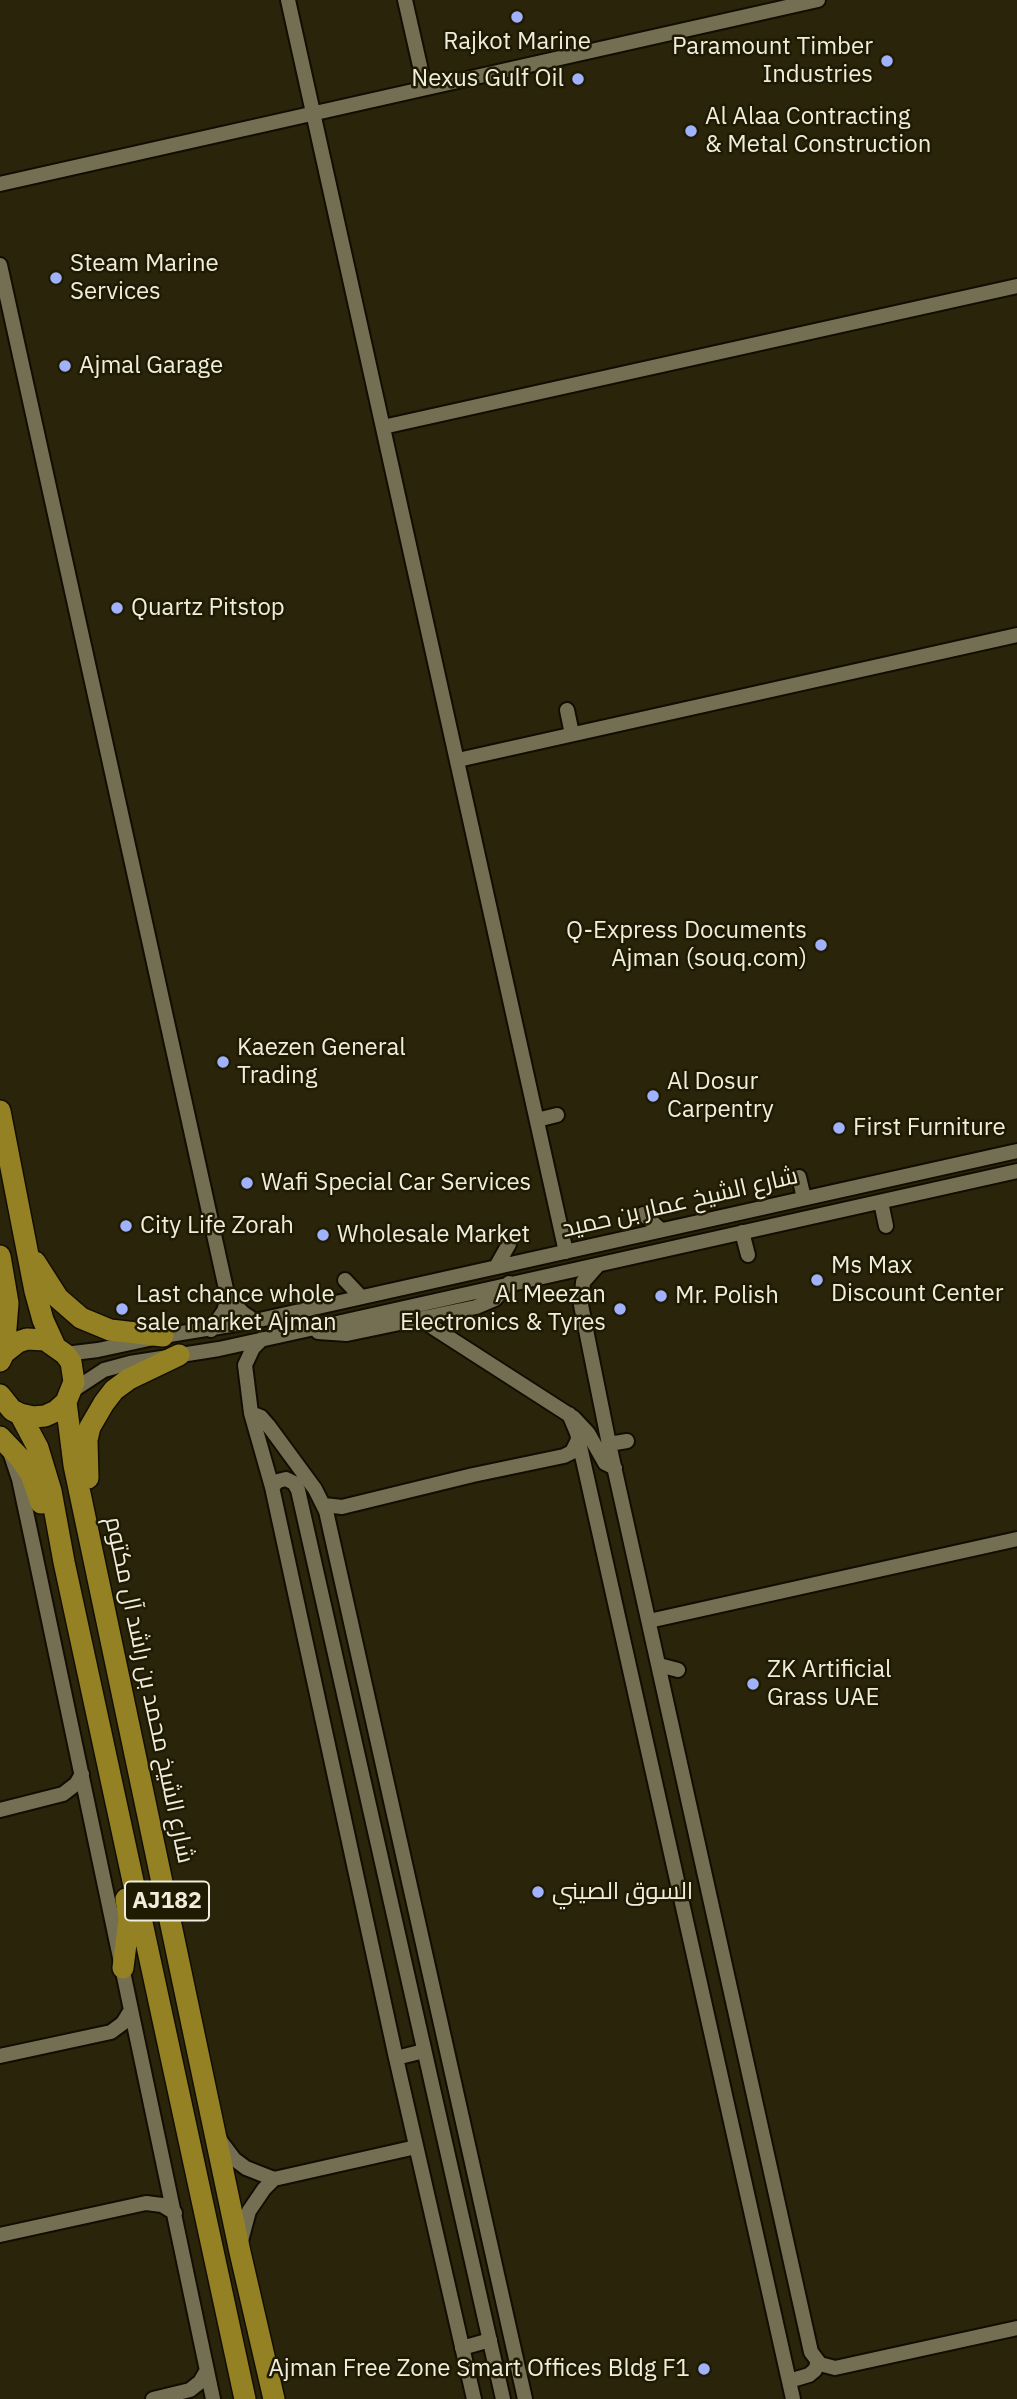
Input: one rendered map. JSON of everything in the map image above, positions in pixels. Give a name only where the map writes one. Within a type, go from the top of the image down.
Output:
[{"type":"highway","points":[[0,1111],[39,1305],[60,1349]]},
{"type":"highway","points":[[26,1244],[58,1298],[81,1318],[110,1330],[163,1336]]},
{"type":"highway","points":[[0,1256],[8,1303],[2,1357]]},
{"type":"highway","points":[[2,1357],[10,1347],[27,1339],[45,1340],[60,1349]]},
{"type":"highway","name":"شارع الشيخ محمد بن راشد آل مكتوم","points":[[60,1349],[73,1372],[69,1397],[70,1447],[240,2252],[274,2399]]},
{"type":"highway","points":[[93,1549],[97,1523],[86,1457],[90,1427],[114,1390],[129,1379],[178,1355]]},
{"type":"highway","points":[[0,1395],[12,1410],[33,1417],[45,1416],[56,1410],[69,1397]]},
{"type":"highway","name":"AJ182","points":[[20,1414],[45,1469],[245,2399]]},
{"type":"highway","points":[[4,1441],[20,1458],[36,1485],[49,1542],[64,1562]]},
{"type":"highway","points":[[123,1968],[129,1919],[122,1870],[126,1845]]},
{"type":"street","points":[[288,0],[566,1252]]},
{"type":"street","points":[[405,0],[425,88]]},
{"type":"street","points":[[0,184],[818,0]]},
{"type":"street","points":[[0,265],[229,1298],[255,1321]]},
{"type":"street","points":[[383,427],[1017,286]]},
{"type":"street","points":[[458,760],[1017,635]]},
{"type":"street","points":[[567,710],[572,734]]},
{"type":"street","points":[[537,1120],[557,1115]]},
{"type":"street","name":"شارع الشيخ عمار بن حميد","points":[[60,1349],[98,1350],[255,1321],[1017,1151]]},
{"type":"street","name":"شارع الشيخ عمار بن حميد","points":[[69,1397],[92,1377],[117,1366],[219,1349],[1017,1171]]},
{"type":"street","points":[[799,1177],[804,1198]]},
{"type":"street","points":[[881,1202],[886,1226]]},
{"type":"street","points":[[643,1214],[662,1230]]},
{"type":"street","points":[[742,1232],[748,1255]]},
{"type":"street","points":[[496,1267],[509,1244]]},
{"type":"street","points":[[580,1305],[583,1282],[598,1265]]},
{"type":"street","points":[[554,1274],[573,1290],[580,1305],[809,2347],[818,2362],[825,2367],[835,2368],[1017,2328]]},
{"type":"street","points":[[345,1280],[361,1297]]},
{"type":"street","points":[[310,1329],[347,1334],[483,1305],[495,1299],[509,1283]]},
{"type":"street","points":[[211,1330],[229,1298]]},
{"type":"street","points":[[420,1319],[569,1414],[584,1427],[606,1463],[615,1468]]},
{"type":"street","points":[[262,1339],[249,1353],[244,1372],[251,1413],[272,1487],[396,2058],[474,2399]]},
{"type":"street","points":[[219,1349],[233,1359],[244,1372]]},
{"type":"street","points":[[251,1413],[268,1425],[324,1505],[525,2399]]},
{"type":"street","points":[[569,1414],[578,1440],[793,2399]]},
{"type":"street","points":[[324,1505],[342,1507],[492,1470],[564,1456],[575,1448],[578,1440]]},
{"type":"street","points":[[4,1441],[19,1479],[175,2213],[211,2399]]},
{"type":"street","points":[[609,1444],[627,1441]]},
{"type":"street","points":[[272,1487],[278,1481],[286,1479],[294,1483],[298,1490],[503,2399]]},
{"type":"street","points":[[649,1621],[1017,1539]]},
{"type":"street","points":[[659,1665],[678,1670]]},
{"type":"street","points":[[0,1810],[63,1794],[76,1784],[82,1774]]},
{"type":"street","points":[[63,1794],[74,1796],[88,1806]]},
{"type":"street","points":[[0,2056],[111,2032],[131,2010]]},
{"type":"street","points":[[111,2032],[126,2036],[138,2046]]},
{"type":"street","points":[[396,2058],[424,2051]]},
{"type":"street","points":[[216,2135],[224,2148],[240,2163],[260,2175],[274,2179],[416,2147]]},
{"type":"street","points":[[456,2190],[469,2151]]},
{"type":"street","points":[[240,2252],[249,2211],[274,2179]]},
{"type":"street","points":[[146,2203],[159,2193],[167,2181]]},
{"type":"street","points":[[0,2235],[146,2203],[162,2205],[175,2213]]},
{"type":"street","points":[[462,2348],[490,2340]]},
{"type":"street","points":[[789,2381],[809,2375],[818,2362]]},
{"type":"street","points":[[153,2399],[190,2390],[200,2382],[207,2370]]},
{"type":"street","points":[[190,2390],[211,2399]]},
{"type":"place","name":"Rajkot Marine","points":[[517,17]]},
{"type":"place","name":"Paramount Timber Industries","points":[[887,61]]},
{"type":"place","name":"Nexus Gulf Oil","points":[[578,79]]},
{"type":"place","name":"Al Alaa Contracting & Metal Construction","points":[[691,131]]},
{"type":"place","name":"Steam Marine Services","points":[[56,278]]},
{"type":"place","name":"Ajmal Garage","points":[[65,366]]},
{"type":"place","name":"Quartz Pitstop","points":[[117,608]]},
{"type":"place","name":"Q-Express Documents Ajman (souq.com)","points":[[821,945]]},
{"type":"place","name":"Kaezen General Trading","points":[[223,1062]]},
{"type":"place","name":"Al Dosur Carpentry","points":[[653,1096]]},
{"type":"place","name":"First Furniture","points":[[839,1128]]},
{"type":"place","name":"Wafi Special Car Services","points":[[247,1183]]},
{"type":"place","name":"City Life Zorah","points":[[126,1226]]},
{"type":"place","name":"Wholesale Market","points":[[323,1235]]},
{"type":"place","name":"Ms Max Discount Center","points":[[817,1280]]},
{"type":"place","name":"Mr. Polish","points":[[661,1296]]},
{"type":"place","name":"Last chance whole sale market Ajman","points":[[122,1309]]},
{"type":"place","name":"Al Meezan Electronics & Tyres","points":[[620,1309]]},
{"type":"place","name":"ZK Artificial Grass UAE","points":[[753,1684]]},
{"type":"place","name":"السوق الصيني","points":[[538,1892]]},
{"type":"place","name":"Ajman Free Zone Smart Offices Bldg F1","points":[[704,2369]]}]
